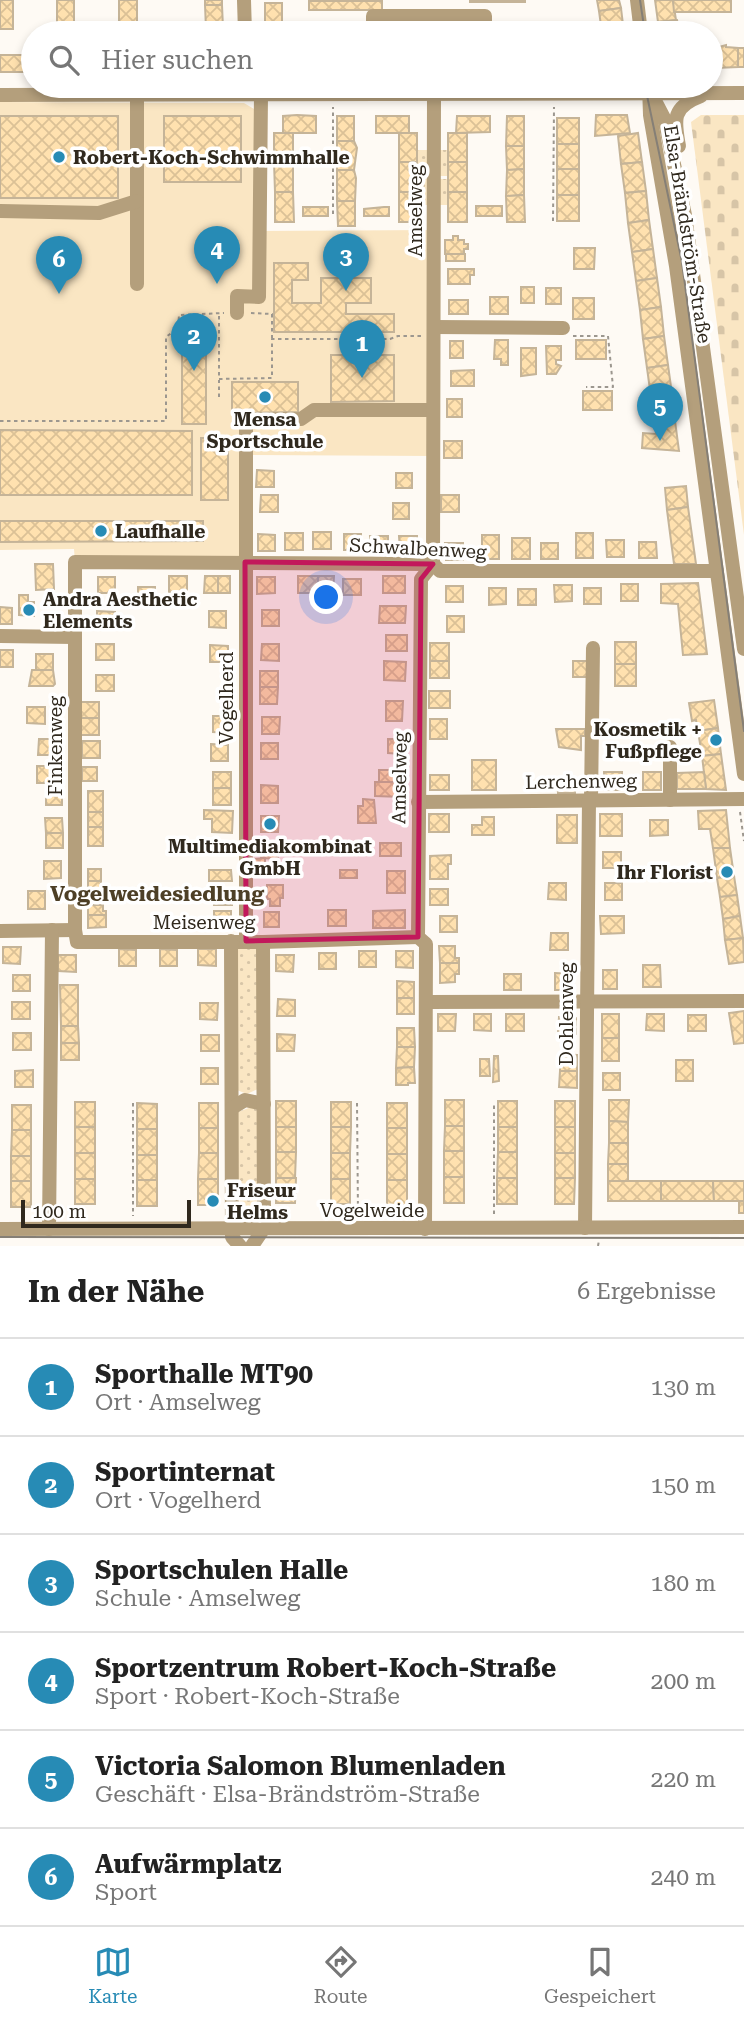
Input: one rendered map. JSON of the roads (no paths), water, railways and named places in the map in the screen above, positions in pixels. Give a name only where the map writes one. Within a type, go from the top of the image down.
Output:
[{"type":"street","points":[[244,0],[244,21]]},
{"type":"street","points":[[637,0],[640,21]]},
{"type":"street","points":[[373,21],[373,16],[485,16],[485,21]]},
{"type":"street","points":[[723,93],[744,93]]},
{"type":"street","points":[[0,95],[21,95]]},
{"type":"street","points":[[137,98],[137,284]]},
{"type":"street","points":[[237,313],[237,296],[259,297],[261,98]]},
{"type":"street","name":"Amselweg","points":[[425,1229],[427,1002],[426,944],[418,937],[418,802],[421,579],[433,564],[434,98]]},
{"type":"street","name":"Elsa-Brändström-Straße","points":[[650,98],[650,115],[676,266],[744,774]]},
{"type":"street","name":"Elsa-Brändström-Straße","points":[[654,98],[664,118],[683,209],[744,649]]},
{"type":"street","points":[[683,209],[687,186],[675,120],[681,107],[694,98]]},
{"type":"street","points":[[0,211],[99,213],[136,201]]},
{"type":"street","points":[[433,331],[563,328]]},
{"type":"street","name":"Vogelherd","points":[[232,1228],[246,420],[301,419],[314,411],[433,411]]},
{"type":"street","name":"Schwalbenweg","points":[[75,562],[433,564],[440,571],[717,571]]},
{"type":"street","name":"Finkenweg","points":[[75,562],[75,930]]},
{"type":"street","points":[[0,636],[74,637]]},
{"type":"street","name":"Dohlenweg","points":[[584,1228],[585,1002],[593,648]]},
{"type":"street","points":[[670,747],[670,800]]},
{"type":"street","name":"Lerchenweg","points":[[418,802],[744,799]]},
{"type":"street","points":[[49,1229],[52,930]]},
{"type":"street","name":"Meisenweg","points":[[0,931],[75,930],[77,942],[263,942],[418,937]]},
{"type":"street","points":[[252,1246],[264,1228],[263,942]]},
{"type":"street","points":[[427,1002],[744,1001]]},
{"type":"street","points":[[232,1108],[245,1100],[264,1104]]},
{"type":"street","name":"Vogelweide","points":[[0,1230],[744,1227]]},
{"type":"street","points":[[232,1228],[232,1237],[240,1246]]},
{"type":"tram line","points":[[640,0],[643,21]]},
{"type":"tram line","points":[[648,98],[682,262],[744,731]]},
{"type":"tram line","points":[[0,1237],[744,1238]]},
{"type":"place","name":"Robert-Koch-Schwimmhalle","points":[[59,157]]},
{"type":"place","name":"Sportzentrum Robert-Koch-Straße","points":[[217,284]]},
{"type":"place","name":"Sportschulen Halle","points":[[346,291]]},
{"type":"place","name":"Aufwärmplatz","points":[[59,294]]},
{"type":"place","name":"Sportinternat","points":[[194,371]]},
{"type":"place","name":"Sporthalle MT90","points":[[362,378]]},
{"type":"place","name":"Mensa Sportschule","points":[[265,397]]},
{"type":"place","name":"Victoria Salomon Blumenladen","points":[[660,441]]},
{"type":"place","name":"Laufhalle","points":[[101,531]]},
{"type":"place","name":"Andra Aesthetic Elements","points":[[29,610]]},
{"type":"place","name":"Kosmetik + Fußpflege","points":[[716,740]]},
{"type":"place","name":"Multimediakombinat GmbH","points":[[270,824]]},
{"type":"place","name":"Ihr Florist","points":[[727,872]]},
{"type":"place","name":"Friseur Helms","points":[[213,1201]]},
{"type":"district","name":"Vogelweidesiedlung","points":[[157,894]]}]
